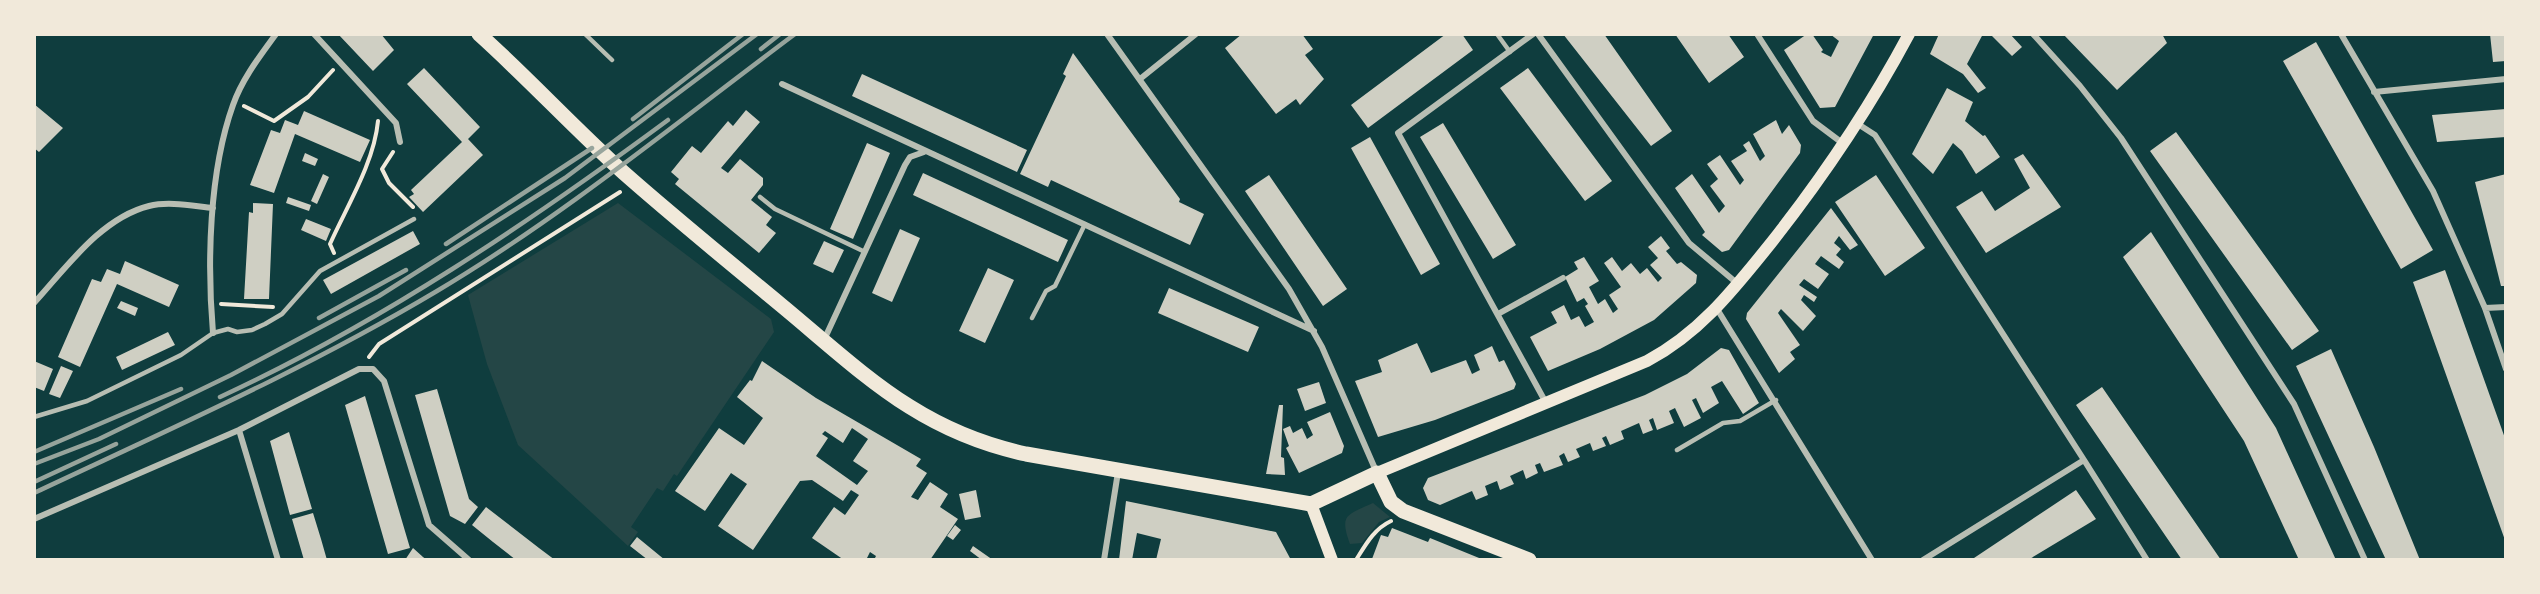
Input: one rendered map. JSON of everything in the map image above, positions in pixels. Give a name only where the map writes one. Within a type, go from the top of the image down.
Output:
[{"type":"main road","points":[[487,39],[629,177],[897,400],[952,432],[1001,448],[1118,472],[1311,504],[1377,473],[1659,355],[1687,336],[1717,309],[1738,284],[1845,145],[1909,34]]},
{"type":"main road","points":[[1377,473],[1391,502],[1403,511],[1529,560]]},
{"type":"main road","points":[[1311,504],[1332,560]]},
{"type":"street","points":[[213,333],[209,266],[213,208],[224,140],[243,82],[276,34]]},
{"type":"street","points":[[314,34],[396,123],[400,142]]},
{"type":"street","points":[[1107,34],[1269,258],[1314,331],[1377,473]]},
{"type":"street","points":[[1140,79],[1196,34]]},
{"type":"street","points":[[1533,34],[1398,133],[1546,404]]},
{"type":"street","points":[[1538,34],[1689,243],[1738,284]]},
{"type":"street","points":[[1757,34],[1813,121],[1845,145]]},
{"type":"street","points":[[2033,34],[2080,86],[2121,138],[2294,404],[2365,560]]},
{"type":"street","points":[[2341,34],[2433,191],[2484,308],[2505,369]]},
{"type":"street","points":[[2373,92],[2505,80]]},
{"type":"street","points":[[782,84],[1314,331]]},
{"type":"street","points":[[1858,124],[1875,135],[2147,560]]},
{"type":"street","points":[[823,340],[910,157],[926,152]]},
{"type":"street","points":[[34,303],[95,237],[131,213],[162,204],[213,208]]},
{"type":"street","points":[[1498,314],[1563,278]]},
{"type":"street","points":[[2484,308],[2505,308]]},
{"type":"street","points":[[1717,309],[1776,400],[1872,560]]},
{"type":"street","points":[[34,519],[239,430],[359,369],[373,369],[384,381],[429,525],[469,560]]},
{"type":"street","points":[[239,430],[278,560]]},
{"type":"street","points":[[1923,560],[2084,460]]},
{"type":"street","points":[[1104,560],[1118,472]]},
{"type":"lane","points":[[585,34],[612,60]]},
{"type":"lane","points":[[1497,34],[1510,52]]},
{"type":"lane","points":[[760,197],[775,209],[865,252]]},
{"type":"lane","points":[[34,417],[87,401],[181,355],[213,333],[228,329],[237,332],[252,330],[265,324],[282,314],[320,271],[414,219]]},
{"type":"lane","points":[[1032,318],[1046,291],[1055,286],[1085,224]]},
{"type":"lane","points":[[1677,450],[1723,423],[1740,422],[1776,400]]},
{"type":"path","points":[[235,101],[274,121],[308,97],[340,63]]},
{"type":"path","points":[[338,262],[330,244],[376,136],[380,105]]},
{"type":"path","points":[[400,142],[382,169],[389,183],[419,213],[414,219]]},
{"type":"path","points":[[359,369],[379,345],[602,205],[629,177]]},
{"type":"path","points":[[211,304],[273,307]]},
{"type":"path","points":[[1356,560],[1370,538],[1382,526],[1394,520]]},
{"type":"shaded area","points":[[618,203],[771,319],[774,332],[677,476],[674,474],[663,491],[657,488],[631,527],[638,532],[628,546],[518,445],[487,364],[468,295]]},
{"type":"shaded area","points":[[1373,503],[1390,517],[1379,522],[1362,543],[1350,544],[1345,527],[1348,517],[1351,513]]},
{"type":"building","points":[[338,34],[381,34],[394,50],[373,71]]},
{"type":"building","points":[[1242,34],[1302,34],[1313,49],[1305,55],[1324,79],[1300,105],[1296,99],[1276,114],[1225,48]]},
{"type":"building","points":[[1446,34],[1462,34],[1473,50],[1368,128],[1351,105]]},
{"type":"building","points":[[1563,34],[1604,34],[1672,131],[1651,146]]},
{"type":"building","points":[[1675,34],[1728,34],[1744,57],[1709,83]]},
{"type":"building","points":[[1807,34],[1812,34],[1823,50],[1821,52],[1831,57],[1839,41],[1830,34],[1874,34],[1835,107],[1820,108],[1784,50]]},
{"type":"building","points":[[1939,34],[1983,34],[1967,64],[1986,88],[1978,93],[1963,74],[1930,54]]},
{"type":"building","points":[[1990,34],[2010,34],[2022,47],[2012,56]]},
{"type":"building","points":[[2063,34],[2162,34],[2167,43],[2117,90]]},
{"type":"building","points":[[2490,34],[2506,34],[2506,61],[2493,62]]},
{"type":"building","points":[[2316,42],[2433,250],[2401,269],[2283,61]]},
{"type":"building","points":[[1073,53],[1180,199],[1179,202],[1204,214],[1190,245],[1051,180],[1048,187],[1020,174],[1066,76],[1063,74]]},
{"type":"building","points":[[424,68],[480,127],[468,139],[483,155],[423,212],[409,197],[414,194],[411,190],[462,142],[407,84]]},
{"type":"building","points":[[1528,68],[1612,181],[1585,201],[1500,88]]},
{"type":"building","points":[[862,74],[1027,150],[1017,172],[852,96]]},
{"type":"building","points":[[1947,88],[1973,102],[1965,121],[1983,136],[1985,135],[2000,157],[1976,174],[1962,151],[1953,143],[1933,174],[1912,154]]},
{"type":"building","points":[[34,104],[63,128],[39,152],[34,148]]},
{"type":"building","points":[[2506,109],[2506,137],[2437,142],[2432,115]]},
{"type":"building","points":[[746,110],[760,122],[721,168],[728,173],[740,159],[763,178],[763,185],[751,200],[772,217],[766,225],[776,233],[759,253],[675,184],[679,179],[671,172],[692,146],[701,153],[728,121],[733,126]]},
{"type":"building","points":[[304,111],[370,140],[360,162],[295,134],[274,193],[250,185],[271,130],[280,133],[285,120],[298,125]]},
{"type":"building","points":[[1776,120],[1782,134],[1789,125],[1801,145],[1800,153],[1729,250],[1722,252],[1702,235],[1705,232],[1675,188],[1692,174],[1719,213],[1725,206],[1710,186],[1718,179],[1707,164],[1720,155],[1740,185],[1744,180],[1731,161],[1747,151],[1743,145],[1749,141],[1760,161],[1765,156],[1753,134]]},
{"type":"building","points":[[1443,123],[1516,245],[1493,259],[1420,137]]},
{"type":"building","points":[[2176,132],[2319,331],[2292,350],[2150,151]]},
{"type":"building","points":[[1370,137],[1440,264],[1421,275],[1351,148]]},
{"type":"building","points":[[867,143],[890,153],[853,239],[830,229]]},
{"type":"building","points":[[305,153],[318,159],[315,166],[302,161]]},
{"type":"building","points":[[2023,154],[2061,207],[1986,253],[1956,207],[1982,191],[1995,211],[2030,188],[2014,159]]},
{"type":"building","points":[[923,173],[1068,240],[1058,262],[913,195]]},
{"type":"building","points":[[323,174],[329,177],[317,204],[311,201]]},
{"type":"building","points":[[2506,174],[2506,286],[2501,286],[2475,182]]},
{"type":"building","points":[[1269,175],[1347,289],[1323,306],[1245,191]]},
{"type":"building","points":[[1876,175],[1925,248],[1885,276],[1835,202]]},
{"type":"building","points":[[288,197],[311,205],[309,211],[286,203]]},
{"type":"building","points":[[253,203],[273,204],[269,299],[244,299],[249,212],[253,213]]},
{"type":"building","points":[[1831,208],[1858,245],[1850,250],[1839,236],[1834,243],[1841,249],[1836,255],[1844,262],[1839,269],[1821,256],[1815,264],[1829,274],[1818,289],[1804,279],[1799,285],[1817,297],[1814,302],[1804,295],[1801,300],[1816,316],[1803,331],[1781,309],[1778,313],[1800,345],[1790,352],[1795,359],[1779,373],[1746,319],[1747,313]]},
{"type":"building","points":[[306,219],[331,229],[326,241],[301,230]]},
{"type":"building","points":[[900,229],[920,238],[892,302],[872,293]]},
{"type":"building","points":[[413,231],[420,244],[331,294],[323,280]]},
{"type":"building","points":[[2151,232],[2276,428],[2336,560],[2299,560],[2244,441],[2123,257]]},
{"type":"building","points":[[1661,236],[1670,248],[1666,251],[1677,264],[1681,262],[1697,275],[1696,283],[1654,320],[1600,349],[1548,371],[1530,337],[1557,323],[1551,312],[1564,305],[1571,320],[1579,316],[1585,327],[1594,322],[1585,306],[1588,304],[1584,298],[1577,302],[1565,277],[1578,269],[1574,262],[1584,257],[1599,281],[1589,287],[1598,304],[1605,299],[1613,313],[1618,309],[1609,295],[1621,287],[1604,263],[1612,257],[1622,271],[1631,263],[1640,274],[1647,268],[1658,282],[1662,278],[1650,265],[1658,258],[1648,247]]},
{"type":"building","points":[[824,241],[844,250],[833,273],[813,264]]},
{"type":"building","points":[[125,261],[179,285],[169,307],[117,284],[80,367],[58,357],[92,279],[101,282],[107,269],[120,274]]},
{"type":"building","points":[[988,268],[1014,280],[985,343],[959,331]]},
{"type":"building","points":[[2445,270],[2506,441],[2506,543],[2413,282]]},
{"type":"building","points":[[1169,288],[1259,327],[1248,352],[1158,313]]},
{"type":"building","points":[[121,301],[138,308],[135,316],[117,308]]},
{"type":"building","points":[[168,332],[175,345],[122,370],[116,357]]},
{"type":"building","points":[[1417,343],[1431,373],[1466,360],[1472,374],[1480,370],[1474,355],[1492,346],[1499,362],[1504,360],[1516,384],[1514,389],[1435,420],[1378,437],[1355,381],[1382,372],[1378,360]]},
{"type":"building","points":[[1721,348],[1729,350],[1759,403],[1743,414],[1722,381],[1711,387],[1719,403],[1703,413],[1696,398],[1692,400],[1701,418],[1684,427],[1675,408],[1669,411],[1674,423],[1657,430],[1653,418],[1649,420],[1653,430],[1643,434],[1639,423],[1621,431],[1624,439],[1610,445],[1606,436],[1602,438],[1606,446],[1593,451],[1590,443],[1576,449],[1580,457],[1568,462],[1564,453],[1559,456],[1563,465],[1544,472],[1540,463],[1535,465],[1538,473],[1526,479],[1523,470],[1510,476],[1514,484],[1500,490],[1497,481],[1485,486],[1488,495],[1476,500],[1472,491],[1440,505],[1428,500],[1423,488],[1428,478],[1645,395],[1687,374]]},
{"type":"building","points":[[2331,349],[2420,560],[2386,560],[2296,366]]},
{"type":"building","points":[[34,361],[53,369],[44,391],[34,387]]},
{"type":"building","points":[[762,361],[816,398],[921,459],[916,466],[927,473],[911,497],[918,500],[930,482],[948,494],[940,507],[958,519],[930,560],[874,560],[876,556],[870,552],[866,560],[844,560],[812,538],[834,507],[845,515],[859,495],[851,490],[843,501],[812,480],[800,481],[753,550],[718,526],[747,484],[731,473],[705,511],[675,491],[719,428],[744,445],[763,418],[737,397],[750,380],[752,381]],"holes":[[[852,428],[868,439],[853,461],[868,471],[857,485],[816,456],[828,438],[822,434],[825,431],[843,443]]]},
{"type":"building","points":[[61,366],[73,371],[60,398],[49,394]]},
{"type":"building","points":[[1319,382],[1326,403],[1305,411],[1297,389]]},
{"type":"building","points":[[2102,387],[2221,560],[2182,560],[2076,405]]},
{"type":"building","points":[[437,389],[469,499],[478,507],[465,524],[450,516],[415,395]]},
{"type":"building","points":[[365,396],[410,548],[388,554],[345,405]]},
{"type":"building","points":[[1279,405],[1283,405],[1281,457],[1284,458],[1285,475],[1266,474]]},
{"type":"building","points":[[1330,412],[1344,446],[1342,453],[1299,473],[1286,448],[1289,446],[1283,429],[1290,426],[1293,433],[1302,428],[1307,439],[1313,435],[1307,422]]},
{"type":"building","points":[[289,432],[312,509],[290,515],[270,441]]},
{"type":"building","points":[[976,490],[981,517],[965,520],[959,494]]},
{"type":"building","points":[[2076,490],[2096,519],[2028,560],[1971,560]]},
{"type":"building","points":[[1126,501],[1276,532],[1291,560],[1156,560],[1161,539],[1137,533],[1132,560],[1119,560]]},
{"type":"building","points":[[486,507],[555,560],[516,560],[472,525]]},
{"type":"building","points":[[313,513],[327,560],[304,560],[292,519]]},
{"type":"building","points":[[955,525],[961,530],[953,540],[947,536]]},
{"type":"building","points":[[1392,528],[1428,542],[1430,538],[1484,560],[1372,559],[1381,535],[1388,537]]},
{"type":"building","points":[[637,537],[665,560],[648,560],[630,546]]},
{"type":"building","points":[[973,546],[993,560],[982,560],[970,551]]},
{"type":"building","points":[[413,548],[423,557],[427,560],[405,560]]},
{"type":"railway","points":[[633,119],[743,34]]},
{"type":"railway","points":[[34,464],[99,439],[231,375],[379,296],[565,178],[757,34]]},
{"type":"railway","points":[[761,49],[780,34]]},
{"type":"railway","points":[[34,493],[289,372],[437,291],[530,232],[575,200],[795,34]]},
{"type":"railway","points":[[220,397],[338,337],[451,270],[561,197],[668,120]]},
{"type":"railway","points":[[446,244],[592,148]]},
{"type":"railway","points":[[319,318],[406,270]]},
{"type":"railway","points":[[34,452],[181,389]]},
{"type":"railway","points":[[34,482],[116,444]]}]
